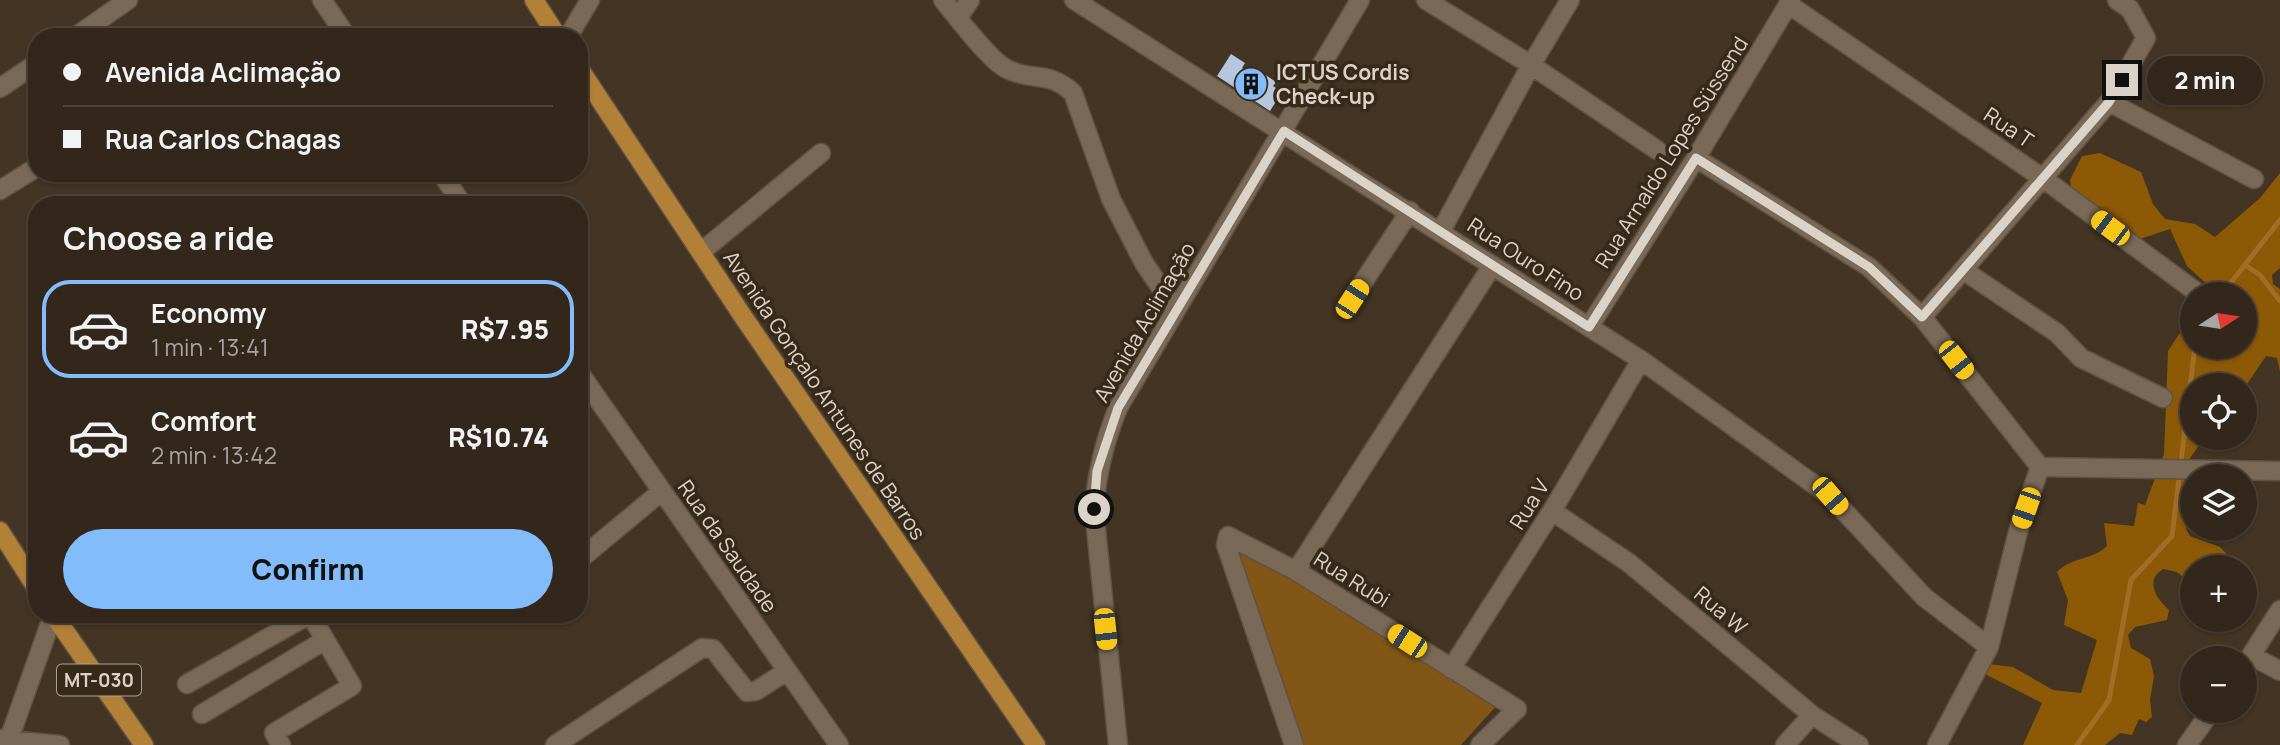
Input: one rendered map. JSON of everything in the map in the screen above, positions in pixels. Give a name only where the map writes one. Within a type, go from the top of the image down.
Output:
[{"type":"main road","points":[[534,0],[552,28]]},
{"type":"main road","name":"Avenida Gonçalo Antunes de Barros","points":[[588,82],[1036,745]]},
{"type":"main road","points":[[0,531],[28,562]]},
{"type":"main road","name":"MT-030","points":[[59,623],[144,745]]},
{"type":"street","points":[[88,28],[128,0]]},
{"type":"street","points":[[322,0],[341,28]]},
{"type":"street","points":[[573,28],[590,0]]},
{"type":"street","points":[[943,0],[1003,68],[1020,74],[1045,76],[1061,81],[1073,93],[1111,199],[1144,262],[1177,310]]},
{"type":"street","points":[[958,18],[970,0]]},
{"type":"street","name":"Rua Ouro Fino","points":[[1074,0],[1641,360],[1830,496],[1924,597],[1989,647]]},
{"type":"street","name":"Avenida Aclimação","points":[[1118,745],[1094,509],[1097,471],[1118,408],[1360,0]]},
{"type":"street","points":[[1426,0],[1531,65],[1657,150]]},
{"type":"street","points":[[1441,231],[1531,65],[1570,0]]},
{"type":"street","points":[[1922,317],[2109,102],[2146,38],[2130,9],[2118,0]]},
{"type":"street","name":"Rua Arnaldo Lopes Süssend","points":[[1589,327],[1696,158],[1789,2]]},
{"type":"street","name":"Rua T","points":[[1789,2],[2044,179],[2183,282]]},
{"type":"street","points":[[0,89],[28,69]]},
{"type":"street","points":[[2109,102],[2254,179]]},
{"type":"street","points":[[701,252],[821,153]]},
{"type":"street","points":[[1696,158],[1869,267],[1922,317],[2040,467]]},
{"type":"street","points":[[0,190],[28,173]]},
{"type":"street","points":[[1352,299],[1410,211]]},
{"type":"street","points":[[1296,571],[1492,266]]},
{"type":"street","points":[[1963,270],[2057,333],[2081,358],[2163,398]]},
{"type":"street","name":"Rua V","points":[[1451,669],[1552,511],[1641,360]]},
{"type":"street","name":"Rua da Saudade","points":[[588,385],[839,745]]},
{"type":"street","points":[[2040,467],[2280,471]]},
{"type":"street","points":[[1937,745],[1989,647],[2019,528],[2040,467]]},
{"type":"street","points":[[588,553],[662,491]]},
{"type":"street","name":"Rua W","points":[[1552,511],[1629,563],[1812,715],[1858,745]]},
{"type":"street","name":"Rua Rubi","points":[[1294,745],[1226,545],[1225,538],[1231,536],[1296,571],[1517,709],[1485,744]]},
{"type":"street","points":[[2257,646],[2280,610]]},
{"type":"street","points":[[50,623],[5,741],[60,745]]},
{"type":"street","points":[[187,684],[294,623]]},
{"type":"street","points":[[281,745],[274,733],[352,686],[315,623]]},
{"type":"street","points":[[202,714],[325,640]]},
{"type":"street","points":[[555,745],[702,648],[713,649],[747,692],[756,691],[787,671]]},
{"type":"street","points":[[2257,663],[2280,671]]},
{"type":"street","points":[[1785,745],[1812,715]]},
{"type":"street","points":[[2187,745],[2203,723]]},
{"type":"shaded area","points":[[2100,153],[2141,172],[2153,204],[2165,219],[2195,224],[2215,237],[2260,198],[2280,173],[2280,268],[2272,275],[2273,284],[2280,289],[2280,372],[2277,358],[2266,356],[2254,373],[2180,373],[2180,450],[2196,450],[2190,458],[2190,464],[2180,464],[2180,541],[2204,541],[2220,547],[2228,555],[2180,555],[2180,574],[2163,569],[2154,579],[2154,590],[2169,610],[2167,620],[2135,627],[2128,635],[2131,648],[2150,659],[2154,676],[2150,700],[2152,717],[2146,722],[2139,719],[2132,735],[2120,733],[2105,745],[2023,745],[2042,703],[1985,674],[1988,664],[2013,667],[2053,690],[2081,693],[2097,640],[2064,625],[2068,600],[2057,572],[2107,546],[2104,523],[2134,526],[2138,503],[2145,505],[2164,454],[2168,351],[2180,333],[2180,359],[2258,359],[2258,282],[2205,282],[2187,266],[2170,229],[2134,241],[2072,195],[2070,180],[2082,156]]},
{"type":"shaded area","points":[[1230,542],[1498,704],[1461,745],[1299,745]]},
{"type":"building","name":"ICTUS Cordis Check-up","points":[[1231,54],[1245,63],[1242,68],[1257,78],[1261,72],[1276,82],[1273,86],[1282,92],[1270,111],[1217,76]]},
{"type":"waterway","points":[[2231,282],[2280,220]]},
{"type":"waterway","points":[[2245,265],[2260,275],[2280,301]]},
{"type":"waterway","points":[[2077,745],[2109,700],[2131,580],[2172,536],[2193,359]]},
{"type":"place","name":"ICTUS Cordis Check-up","points":[[1251,84]]},
{"type":"route","points":[[1094,509],[1097,471],[1105,440],[1118,408],[1284,131],[1589,327],[1696,158],[1869,267],[1922,317],[2109,102],[2122,80]]}]
